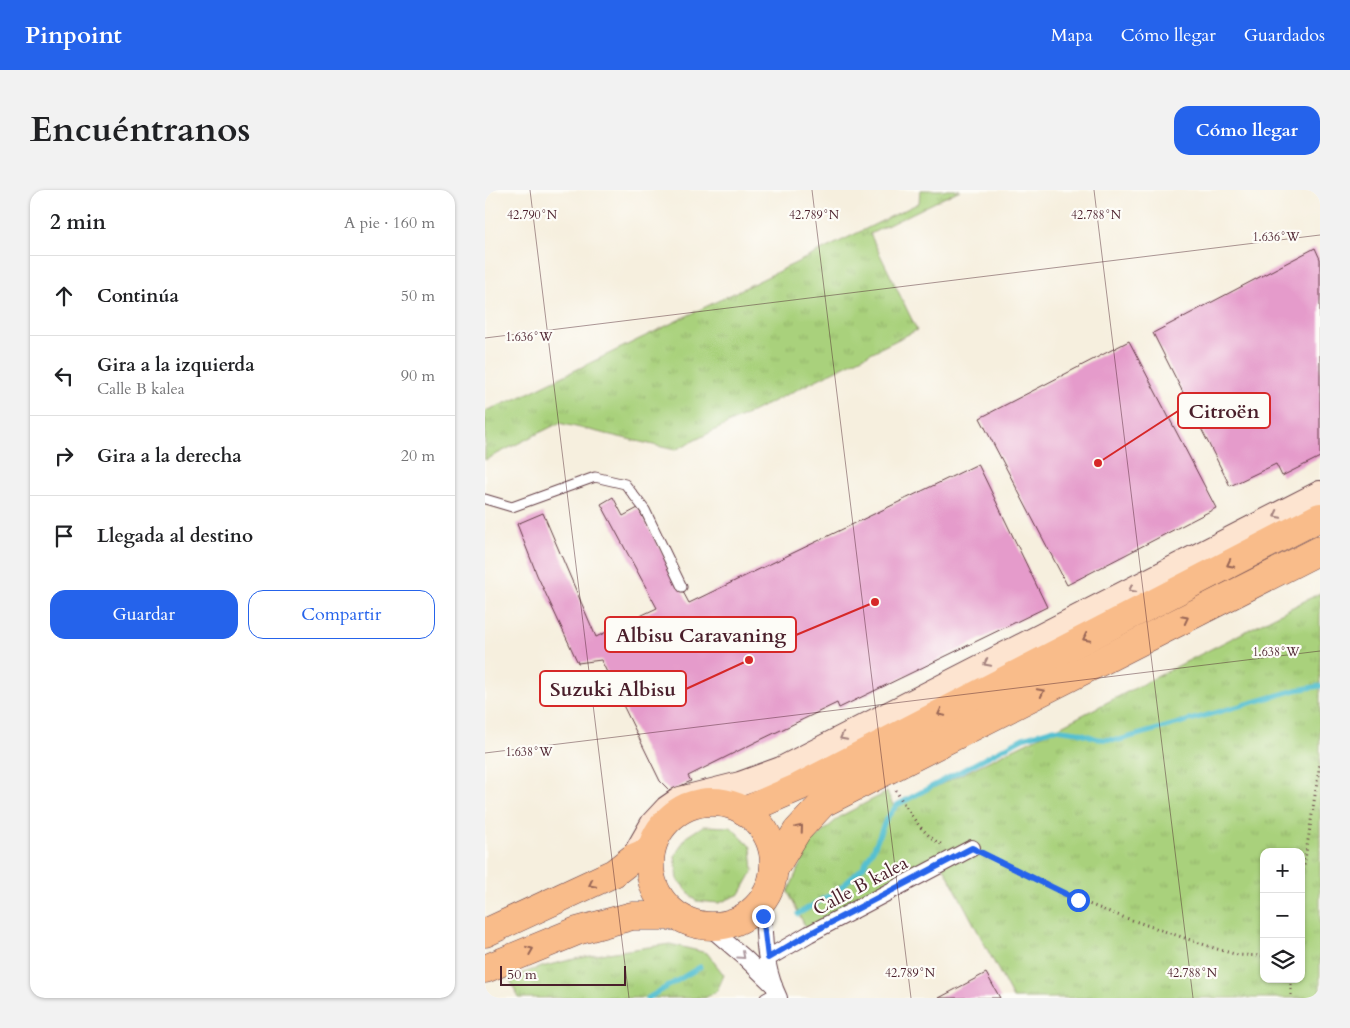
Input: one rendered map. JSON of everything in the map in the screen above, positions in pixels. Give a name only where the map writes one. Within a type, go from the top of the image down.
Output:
[{"type":"highway","points":[[744,811],[799,787],[1320,517]]},
{"type":"highway","points":[[641,854],[649,869],[653,887],[662,903],[676,916],[691,924],[709,927],[726,926],[743,919],[758,906],[769,889],[774,869],[797,831],[823,803],[1320,550]]},
{"type":"highway","points":[[485,933],[613,873],[641,854],[670,817],[687,807],[706,802],[726,803],[744,811],[757,821],[767,836],[773,852],[774,869]]},
{"type":"highway","points":[[485,970],[577,931],[632,916],[676,916]]},
{"type":"street","points":[[641,854],[653,823],[667,808],[680,799],[741,784],[781,769],[1320,493]]},
{"type":"street","name":"Calle B kalea","points":[[768,958],[809,934],[967,851]]},
{"type":"street","points":[[765,895],[763,916],[774,994]]},
{"type":"street","points":[[709,927],[744,957],[774,994]]},
{"type":"lane","points":[[485,500],[513,507],[595,477],[625,484],[645,510],[682,587]]},
{"type":"path","points":[[1305,859],[1320,762]]},
{"type":"path","points":[[895,788],[902,803],[917,822],[937,842],[967,851],[1078,900],[1123,917],[1217,949],[1238,954],[1260,956]]},
{"type":"path","points":[[1291,983],[1291,998]]},
{"type":"green space","points":[[920,190],[960,190],[870,234],[917,330],[675,450],[559,423],[485,460],[485,411],[518,398],[919,203]]},
{"type":"green space","points":[[1320,593],[1320,998],[1013,998],[940,860],[809,934],[788,892],[809,844],[841,816],[887,792],[894,807],[1063,725]]},
{"type":"green space","points":[[703,826],[731,827],[751,847],[753,871],[740,894],[719,903],[696,901],[678,880],[675,856],[686,837]]},
{"type":"green space","points":[[670,944],[707,953],[724,975],[717,991],[705,998],[519,998],[509,978],[548,965],[608,953]]},
{"type":"building","points":[[1315,248],[1320,259],[1320,457],[1282,476],[1276,464],[1230,486],[1153,333]]},
{"type":"building","points":[[1129,341],[1216,508],[1067,585],[980,418]]},
{"type":"building","points":[[978,464],[1047,607],[839,708],[837,703],[756,742],[688,776],[691,781],[670,791],[660,781],[601,660],[578,663],[537,575],[517,524],[543,513],[596,637],[657,608],[601,504],[613,497],[623,516],[638,508],[689,603]]},
{"type":"building","points":[[986,973],[1000,998],[939,998]]},
{"type":"waterway","points":[[798,914],[838,890],[863,867],[874,848],[886,819],[897,805],[1023,738],[1054,729],[1078,732],[1098,739],[1119,740],[1296,690],[1320,686]]},
{"type":"waterway","points":[[648,998],[700,967]]},
{"type":"place","name":"Citroën","points":[[1098,463]]},
{"type":"place","name":"Albisu Caravaning","points":[[875,602]]},
{"type":"place","name":"Suzuki Albisu","points":[[749,660]]},
{"type":"route","points":[[763,916],[768,958],[809,934],[972,848],[1078,900]]}]
